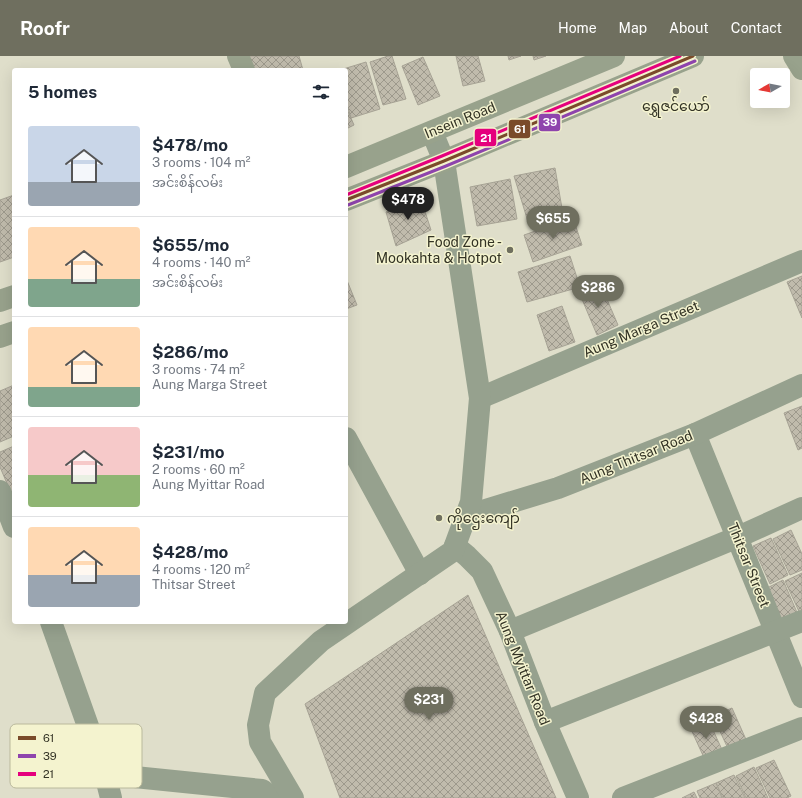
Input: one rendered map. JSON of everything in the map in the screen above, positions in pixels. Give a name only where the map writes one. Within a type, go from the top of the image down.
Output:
[{"type":"main road","points":[[238,56],[243,68]]},
{"type":"main road","name":"Insein Road","points":[[348,166],[614,56]]},
{"type":"main road","points":[[348,199],[444,161],[693,56]]},
{"type":"main road","points":[[794,56],[802,69]]},
{"type":"main road","points":[[0,301],[12,297]]},
{"type":"main road","points":[[0,337],[12,333]]},
{"type":"street","points":[[348,619],[420,574],[453,551],[471,502],[480,398],[444,161],[432,132]]},
{"type":"street","name":"Aung Marga Street","points":[[480,398],[802,261]]},
{"type":"street","name":"Aung Thitsar Road","points":[[466,516],[558,488],[695,434],[802,385]]},
{"type":"street","name":"Thitsar Street","points":[[695,434],[802,697]]},
{"type":"street","points":[[348,442],[420,574]]},
{"type":"street","points":[[0,491],[12,522]]},
{"type":"street","points":[[510,631],[738,537],[802,508]]},
{"type":"street","name":"Aung Myittar Road","points":[[455,546],[482,571],[510,631],[545,722],[578,798]]},
{"type":"street","points":[[545,722],[802,621]]},
{"type":"street","points":[[52,624],[87,724]]},
{"type":"street","points":[[293,798],[260,742],[258,725],[265,693],[339,625]]},
{"type":"street","points":[[623,798],[802,728]]},
{"type":"street","points":[[142,779],[265,795]]},
{"type":"street","points":[[108,788],[111,798]]},
{"type":"building","points":[[247,56],[299,56],[302,68],[250,68]]},
{"type":"building","points":[[392,56],[406,99],[383,105],[370,62]]},
{"type":"building","points":[[456,56],[478,56],[485,81],[463,86]]},
{"type":"building","points":[[508,56],[521,56],[509,60]]},
{"type":"building","points":[[533,56],[546,56],[534,60]]},
{"type":"building","points":[[423,57],[440,96],[418,105],[402,66]]},
{"type":"building","points":[[366,62],[380,109],[351,118],[348,108],[348,68],[346,68]]},
{"type":"building","points":[[348,112],[354,125],[348,128]]},
{"type":"building","points":[[555,168],[563,214],[529,225],[514,176]]},
{"type":"building","points":[[510,179],[517,219],[477,226],[470,187]]},
{"type":"building","points":[[12,196],[12,258],[0,262],[0,200]]},
{"type":"building","points":[[420,196],[431,230],[396,246],[386,212]]},
{"type":"building","points":[[573,218],[582,245],[533,262],[524,235]]},
{"type":"building","points":[[570,256],[580,287],[527,302],[518,272]]},
{"type":"building","points":[[802,276],[802,318],[787,282]]},
{"type":"building","points":[[348,283],[357,305],[348,308]]},
{"type":"building","points":[[600,283],[618,325],[597,335],[579,292]]},
{"type":"building","points":[[562,306],[575,342],[549,351],[537,315]]},
{"type":"building","points":[[12,386],[12,437],[0,442],[0,391]]},
{"type":"building","points":[[802,406],[802,448],[798,450],[784,413]]},
{"type":"building","points":[[12,447],[12,495],[0,467],[0,452]]},
{"type":"building","points":[[791,530],[802,554],[802,570],[790,575],[773,539]]},
{"type":"building","points":[[771,538],[788,575],[770,584],[753,546]]},
{"type":"building","points":[[802,573],[802,618],[785,581]]},
{"type":"building","points":[[783,580],[799,617],[781,625],[765,589]]},
{"type":"building","points":[[468,595],[556,798],[340,798],[305,704]]},
{"type":"building","points":[[732,708],[748,744],[730,753],[713,716]]},
{"type":"building","points":[[707,717],[724,754],[706,762],[689,725]]},
{"type":"building","points":[[774,760],[791,796],[787,798],[770,798],[756,768]]},
{"type":"building","points":[[754,767],[768,798],[746,798],[736,776]]},
{"type":"building","points":[[734,775],[745,798],[723,798],[716,783]]},
{"type":"building","points":[[716,783],[722,798],[700,798],[697,791]]},
{"type":"building","points":[[694,792],[697,798],[682,798]]},
{"type":"transit line","name":"21","points":[[348,194],[680,56]]},
{"type":"transit line","name":"61","points":[[348,199],[444,161],[693,56]]},
{"type":"transit line","name":"39","points":[[348,205],[446,166],[695,61]]},
{"type":"place","name":"ရွှေဇင်ယော်","points":[[676,91]]},
{"type":"place","name":"Food Zone - Mookahta & Hotpot","points":[[510,250]]},
{"type":"place","name":"ကိုဌေးကျော်","points":[[439,518]]}]
